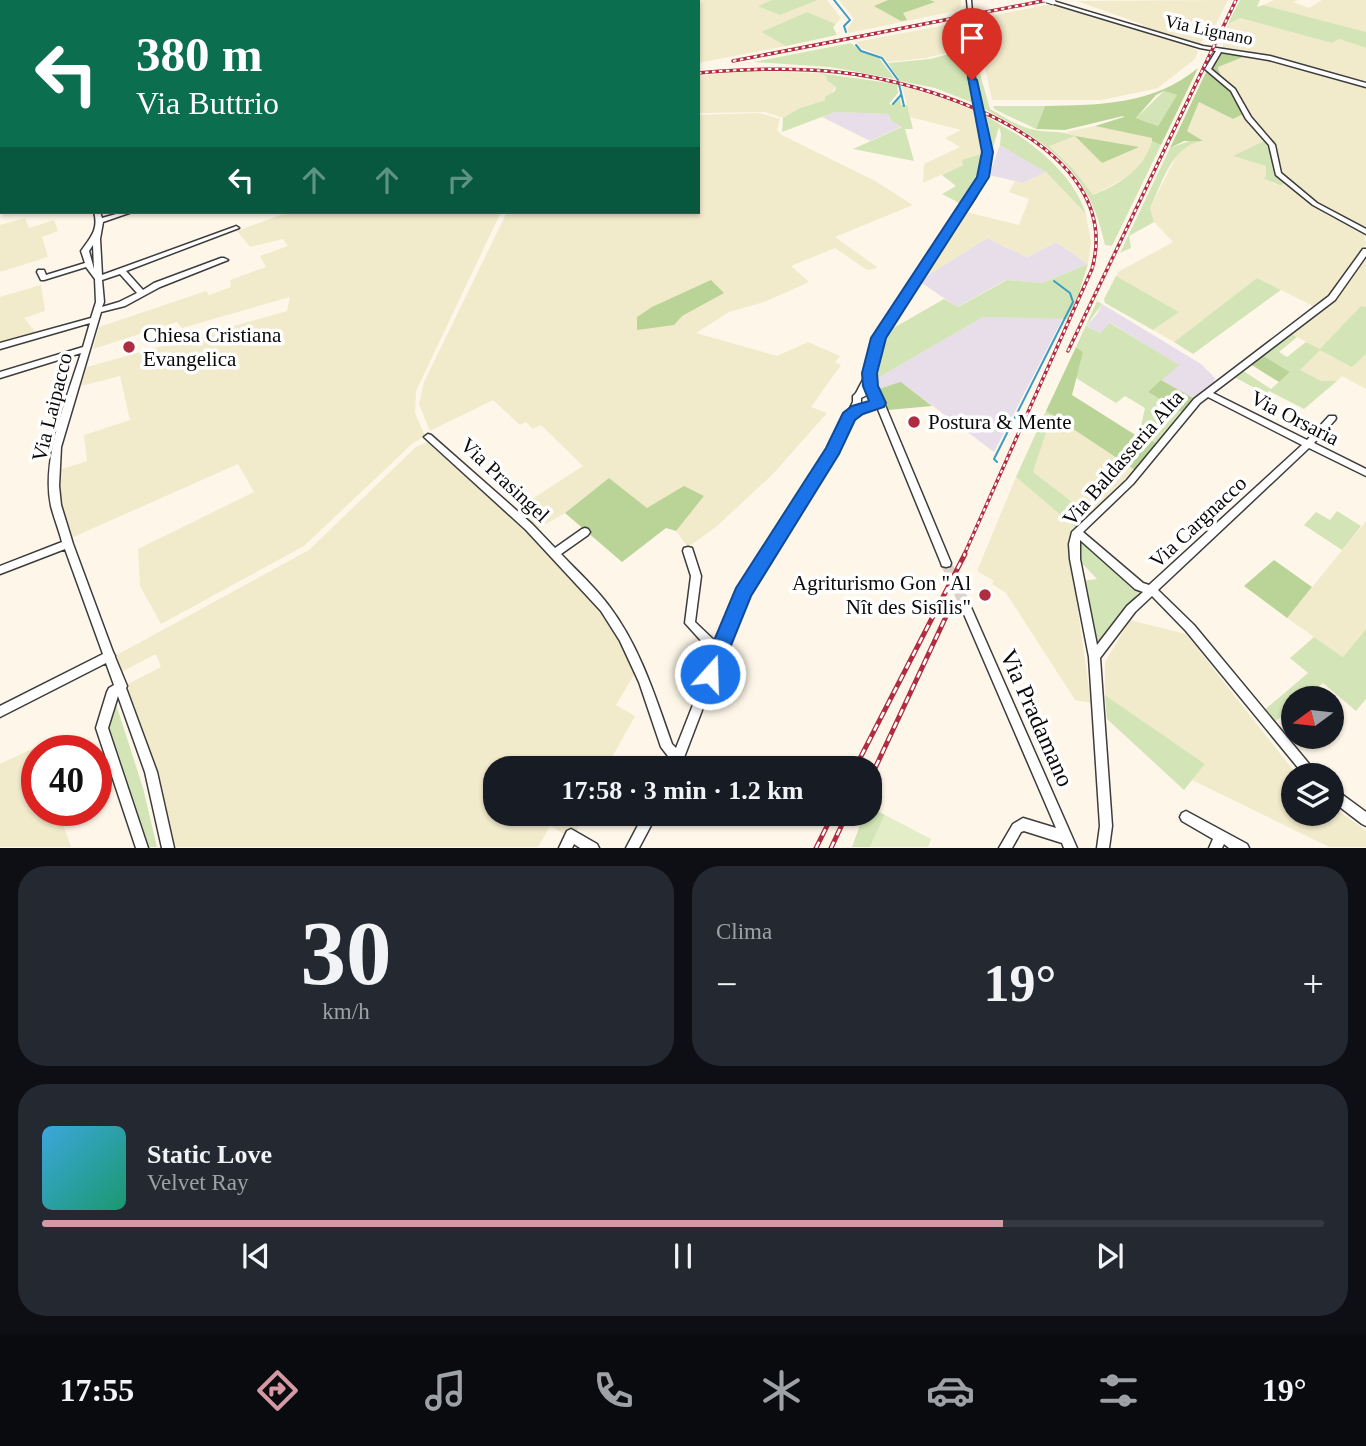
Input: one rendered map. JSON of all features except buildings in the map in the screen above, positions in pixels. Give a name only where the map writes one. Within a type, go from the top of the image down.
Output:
[{"type":"street","points":[[679,756],[743,593],[834,449],[870,374],[881,334],[980,183],[988,157],[971,73],[973,44],[969,0]]},
{"type":"street","name":"Via Lignano","points":[[1050,1],[1219,50],[1270,58],[1366,85]]},
{"type":"street","points":[[1219,50],[1209,69],[1233,90],[1248,118],[1270,141],[1274,148],[1278,174],[1328,213],[1366,232]]},
{"type":"street","name":"Via Laipacco","points":[[98,216],[97,315],[57,447],[54,468],[56,505],[151,772],[168,848]]},
{"type":"street","points":[[41,272],[44,278],[88,264],[99,279],[236,228]]},
{"type":"street","name":"Via Laipacco","points":[[88,264],[85,251],[96,235]]},
{"type":"street","name":"Via Baldasseria Alta","points":[[1103,848],[1106,826],[1094,657],[1075,559],[1074,540],[1077,533],[1130,482],[1186,413],[1332,298],[1366,251]]},
{"type":"street","points":[[0,346],[97,315],[142,293],[225,260]]},
{"type":"street","points":[[121,270],[142,293]]},
{"type":"street","points":[[0,375],[86,349]]},
{"type":"street","points":[[870,374],[876,398],[946,563]]},
{"type":"street","name":"Via Orsaria","points":[[1208,394],[1366,473]]},
{"type":"street","points":[[858,398],[876,398]]},
{"type":"street","points":[[858,398],[888,422]]},
{"type":"street","points":[[849,416],[857,410],[869,407],[876,398]]},
{"type":"street","name":"Via Cargnacco","points":[[1094,657],[1131,609],[1308,444],[1332,418]]},
{"type":"street","name":"Via Prasingel","points":[[428,437],[482,483],[600,603],[624,638],[652,699],[672,756]]},
{"type":"street","name":"Via Prasingel","points":[[554,554],[585,532]]},
{"type":"street","points":[[1077,533],[1139,586],[1153,591],[1190,628],[1301,763]]},
{"type":"street","points":[[3,569],[68,544]]},
{"type":"street","points":[[688,551],[696,576],[690,623],[718,652]]},
{"type":"street","name":"Via Pradamano","points":[[965,605],[1069,843]]},
{"type":"street","points":[[0,712],[110,656]]},
{"type":"street","points":[[121,687],[113,692],[102,728],[142,848]]},
{"type":"street","points":[[1344,803],[1366,820]]},
{"type":"street","points":[[1186,817],[1218,842],[1243,848]]},
{"type":"street","points":[[1005,848],[1017,828],[1023,824],[1069,843]]},
{"type":"street","points":[[632,848],[644,826]]},
{"type":"street","points":[[565,848],[571,835],[593,848]]},
{"type":"shaded area","points":[[700,0],[772,0],[760,5],[780,15],[818,0],[827,0],[841,18],[836,24],[807,12],[761,32],[786,46],[700,63]]},
{"type":"shaded area","points":[[839,0],[888,0],[875,6],[902,13],[933,1],[930,0],[961,0],[961,7],[955,11],[849,33],[847,29],[854,19]]},
{"type":"shaded area","points":[[1228,0],[1213,30],[1198,45],[1190,46],[1198,51],[1195,59],[1158,88],[1102,100],[992,100],[982,54],[979,30],[981,18],[1051,4],[1135,27],[1144,25],[1077,1]]},
{"type":"shaded area","points":[[1274,0],[1298,0],[1293,2],[1309,8],[1322,0],[1366,0],[1366,32],[1263,5]]},
{"type":"shaded area","points":[[1240,18],[1332,43],[1339,39],[1366,48],[1366,84],[1286,61],[1366,86],[1366,231],[1330,212],[1293,187],[1277,169],[1275,140],[1266,140],[1234,156],[1266,166],[1266,177],[1274,184],[1281,186],[1284,183],[1327,215],[1364,234],[1366,244],[1317,308],[1257,278],[1174,342],[1153,330],[1179,312],[1116,276],[1118,272],[1173,242],[1154,222],[1150,208],[1179,151],[1199,139],[1187,131],[1199,102],[1233,119],[1229,87],[1219,75],[1218,67],[1223,50],[1223,36],[1228,24]]},
{"type":"shaded area","points":[[967,21],[970,47],[926,58],[888,62],[882,56],[861,48],[856,42]]},
{"type":"shaded area","points":[[747,71],[818,73],[826,76],[827,82],[836,87],[827,99],[800,108],[783,118],[765,112],[700,113],[700,76]]},
{"type":"shaded area","points":[[902,86],[974,111],[982,154],[963,160],[963,165],[923,183],[924,164],[960,147],[945,138],[961,130],[910,117]]},
{"type":"shaded area","points":[[835,112],[890,114],[903,126],[870,141],[822,117]]},
{"type":"shaded area","points":[[760,113],[780,119],[777,130],[782,135],[875,181],[913,205],[835,237],[877,267],[875,269],[867,270],[835,248],[791,266],[809,282],[764,302],[729,312],[696,333],[777,356],[808,342],[840,356],[835,362],[841,365],[811,407],[827,413],[773,474],[716,527],[688,547],[676,531],[704,496],[647,508],[609,478],[565,513],[536,530],[515,510],[583,466],[541,425],[533,429],[526,422],[520,425],[493,400],[430,431],[419,404],[424,382],[506,214],[700,214],[700,115]]},
{"type":"shaded area","points":[[1095,126],[1153,138],[1148,154],[1135,173],[1093,195],[1073,169],[1048,145],[1074,136],[1066,132]]},
{"type":"shaded area","points":[[1000,145],[1046,172],[1023,183],[989,175]]},
{"type":"shaded area","points":[[1046,172],[1086,214],[1091,242],[1088,264],[1056,242],[1027,257],[987,238],[919,281],[966,212],[1019,225],[1029,199],[1009,192],[1015,181],[1023,183]]},
{"type":"shaded area","points":[[283,214],[500,214],[416,391],[415,413],[425,436],[413,443],[304,546],[161,624],[140,586],[138,549],[254,492],[238,464],[71,538],[61,501],[59,470],[87,461],[84,435],[130,420],[120,376],[81,386],[87,367],[287,311],[290,297],[182,328],[177,322],[93,349],[99,327],[206,291],[209,295],[231,287],[230,280],[266,267],[260,256],[288,246],[283,239],[250,247],[237,231]]},
{"type":"shaded area","points":[[25,218],[29,228],[54,220],[58,231],[42,237],[48,257],[0,272],[0,225]]},
{"type":"shaded area","points":[[987,238],[1027,257],[1056,242],[1088,264],[1042,283],[1006,280],[957,307],[919,281]]},
{"type":"shaded area","points":[[1366,256],[1366,307],[1361,306],[1355,314],[1352,367],[1366,354],[1366,389],[1342,376],[1337,381],[1321,381],[1299,370],[1319,349],[1290,333],[1335,298]]},
{"type":"shaded area","points":[[41,285],[45,311],[24,318],[37,334],[0,344],[0,297]]},
{"type":"shaded area","points":[[1102,304],[1201,364],[1215,378],[1213,385],[1195,399],[1161,380],[1178,365],[1111,323],[1100,333],[1086,326]]},
{"type":"shaded area","points":[[983,317],[1063,318],[994,452],[901,382],[879,389],[876,379]]},
{"type":"shaded area","points":[[1052,415],[1135,470],[1089,515],[1033,472]]},
{"type":"shaded area","points":[[427,442],[433,444],[527,528],[607,614],[637,670],[616,705],[635,716],[613,756],[483,756],[483,826],[550,826],[538,847],[175,847],[154,764],[126,685],[161,667],[156,654],[121,672],[115,656],[309,550],[416,447]]},
{"type":"shaded area","points":[[1016,477],[1076,528],[1070,533],[1070,555],[1091,703],[1075,700],[1006,593],[992,584],[994,581],[977,571]]},
{"type":"shaded area","points":[[1366,521],[1366,629],[1343,657],[1287,618]]},
{"type":"shaded area","points":[[1130,620],[1186,634],[1288,763],[1281,763],[1281,824],[1192,780],[1205,764],[1105,695],[1105,662]]},
{"type":"shaded area","points":[[21,754],[21,826],[64,826],[71,847],[0,847],[0,764]]},
{"type":"shaded area","points":[[1344,815],[1366,831],[1366,847],[1329,847],[1286,826],[1344,826]]},
{"type":"shaded area","points":[[550,826],[579,826],[577,830],[566,835]]},
{"type":"green space","points":[[772,0],[818,0],[780,15],[758,6]]},
{"type":"green space","points":[[888,0],[935,2],[903,13],[907,20],[901,21],[874,6]]},
{"type":"green space","points":[[1240,0],[1260,0],[1257,7],[1263,5],[1366,32],[1366,48],[1339,39],[1332,43],[1240,18],[1228,24]]},
{"type":"green space","points":[[807,12],[836,24],[833,27],[837,35],[786,46],[761,32]]},
{"type":"green space","points":[[851,43],[860,51],[879,58],[895,79],[830,67],[753,62]]},
{"type":"green space","points":[[969,49],[967,74],[973,103],[935,88],[900,81],[888,63],[930,59]]},
{"type":"green space","points":[[1216,51],[1248,55],[1218,67],[1243,114],[1233,119],[1199,102],[1187,131],[1203,141],[1184,141],[1170,148]]},
{"type":"green space","points":[[977,63],[990,109],[1026,128],[1075,136],[1049,146],[1073,169],[1093,195],[1130,175],[1143,160],[1152,141],[1161,145],[1112,246],[1105,245],[1088,197],[1063,162],[1028,134],[984,109],[976,78]]},
{"type":"green space","points":[[1198,68],[1161,145],[1152,141],[1152,138],[1095,126],[1123,116],[1065,130],[1036,129],[1045,106],[1125,100],[1144,96],[1181,80]],"holes":[[[1164,91],[1177,95],[1158,126],[1136,118],[1156,95]]]},
{"type":"green space","points":[[818,73],[897,84],[898,93],[889,104],[894,105],[900,98],[901,105],[907,105],[913,129],[905,129],[914,161],[853,149],[902,127],[891,120],[889,114],[835,112],[782,132],[783,118],[800,108],[825,100],[825,97],[835,91],[836,87],[827,81],[826,76]]},
{"type":"green space","points":[[1164,91],[1177,95],[1158,126],[1136,118]]},
{"type":"green space","points":[[993,106],[1045,106],[1036,129],[994,109]]},
{"type":"green space","points":[[985,114],[1018,135],[1059,169],[1075,190],[1086,214],[1046,172],[1000,145],[999,127],[993,148]]},
{"type":"green space","points":[[1075,136],[1139,147],[1102,163]]},
{"type":"green space","points":[[1195,139],[1200,141],[1182,151],[1163,178],[1150,208],[1154,222],[1129,236],[1131,248],[1120,253],[1170,148]]},
{"type":"green space","points":[[1266,140],[1275,140],[1277,149],[1272,149],[1273,168],[1284,183],[1281,186],[1263,178],[1266,177],[1266,166],[1233,156]]},
{"type":"green space","points":[[982,154],[980,173],[961,204],[942,194],[956,186],[942,175],[963,165],[962,160]]},
{"type":"green space","points":[[1088,264],[1068,319],[983,317],[876,379],[875,370],[883,334],[944,299],[958,307],[1007,280],[1042,283]]},
{"type":"green space","points":[[1116,276],[1179,312],[1153,330],[1105,303],[1104,299]]},
{"type":"green space","points":[[1257,278],[1281,290],[1193,354],[1174,342]]},
{"type":"green space","points":[[711,280],[724,293],[682,316],[674,325],[637,330],[637,317],[652,307]]},
{"type":"green space","points":[[1097,301],[1102,304],[1086,326],[1100,333],[1110,323],[1179,365],[1148,392],[1181,412],[1157,444],[1140,430],[1145,408],[1125,396],[1116,403],[1076,378],[1083,352],[1076,347]]},
{"type":"green space","points":[[1361,306],[1366,307],[1366,354],[1352,367],[1320,350],[1300,370],[1321,381],[1337,381],[1304,409],[1269,391],[1266,394],[1234,377],[1242,370],[1271,389],[1290,372],[1262,355],[1290,333],[1297,337],[1279,352],[1287,357],[1306,342],[1320,349]]},
{"type":"green space","points":[[1076,347],[1083,352],[1072,395],[1137,436],[1142,433],[1157,444],[1135,470],[1046,411]]},
{"type":"green space","points":[[1262,355],[1290,372],[1279,382],[1250,364]]},
{"type":"green space","points":[[1161,380],[1195,399],[1181,412],[1148,392]]},
{"type":"green space","points":[[901,382],[932,406],[888,410],[879,389]]},
{"type":"green space","points":[[1046,411],[1052,415],[1033,472],[1089,515],[1076,528],[1016,477]]},
{"type":"green space","points":[[609,478],[647,508],[684,486],[704,496],[676,531],[666,528],[622,562],[565,513]]},
{"type":"green space","points":[[1337,511],[1361,526],[1342,550],[1304,525],[1316,512],[1330,520]]},
{"type":"green space","points":[[1078,542],[1085,544],[1139,592],[1100,640],[1095,640],[1081,581],[1097,579],[1077,558]]},
{"type":"green space","points":[[1274,560],[1312,587],[1287,618],[1244,586]]},
{"type":"green space","points":[[1366,629],[1366,699],[1356,711],[1344,701],[1344,686],[1327,686],[1323,683],[1319,686],[1293,686],[1308,673],[1290,658],[1314,637],[1343,657]]},
{"type":"green space","points":[[1105,695],[1205,764],[1184,790],[1107,719]]},
{"type":"green space","points":[[1281,696],[1281,717],[1272,724],[1262,712]]},
{"type":"green space","points":[[114,698],[143,788],[157,847],[149,847],[108,725]]},
{"type":"green space","points":[[885,815],[931,839],[928,847],[870,847]]},
{"type":"green space","points":[[860,826],[880,826],[870,847],[852,847]]},
{"type":"waterway","points":[[834,0],[850,20],[844,26],[846,32]]},
{"type":"waterway","points":[[856,45],[861,51],[882,58],[898,80]]},
{"type":"waterway","points":[[899,84],[904,106]]},
{"type":"waterway","points":[[893,104],[901,95]]},
{"type":"waterway","points":[[997,462],[994,459],[1073,302],[1070,293],[1054,281]]},
{"type":"tunnel","points":[[946,563],[965,605]]},
{"type":"railway","points":[[733,61],[1048,0]]},
{"type":"railway","points":[[1068,351],[1236,0]]},
{"type":"railway","points":[[700,73],[767,69],[819,70],[876,78],[921,89],[967,105],[1012,127],[1051,154],[1080,187],[1095,225],[1092,269],[964,555]]},
{"type":"railway","points":[[861,756],[965,554]]},
{"type":"railway","points":[[881,756],[950,608]]},
{"type":"railway","points":[[816,848],[827,826]]},
{"type":"railway","points":[[831,848],[841,826]]},
{"type":"place","name":"Chiesa Cristiana Evangelica","points":[[129,347]]},
{"type":"place","name":"Postura & Mente","points":[[914,422]]},
{"type":"place","name":"Agriturismo Gon \"Al Nît des Sisîlis\"","points":[[985,595]]},
{"type":"route","points":[[710,674],[743,593],[834,449],[849,416],[857,410],[877,405],[879,400],[871,386],[870,373],[879,338],[972,198],[983,177],[988,152],[972,80]]}]
